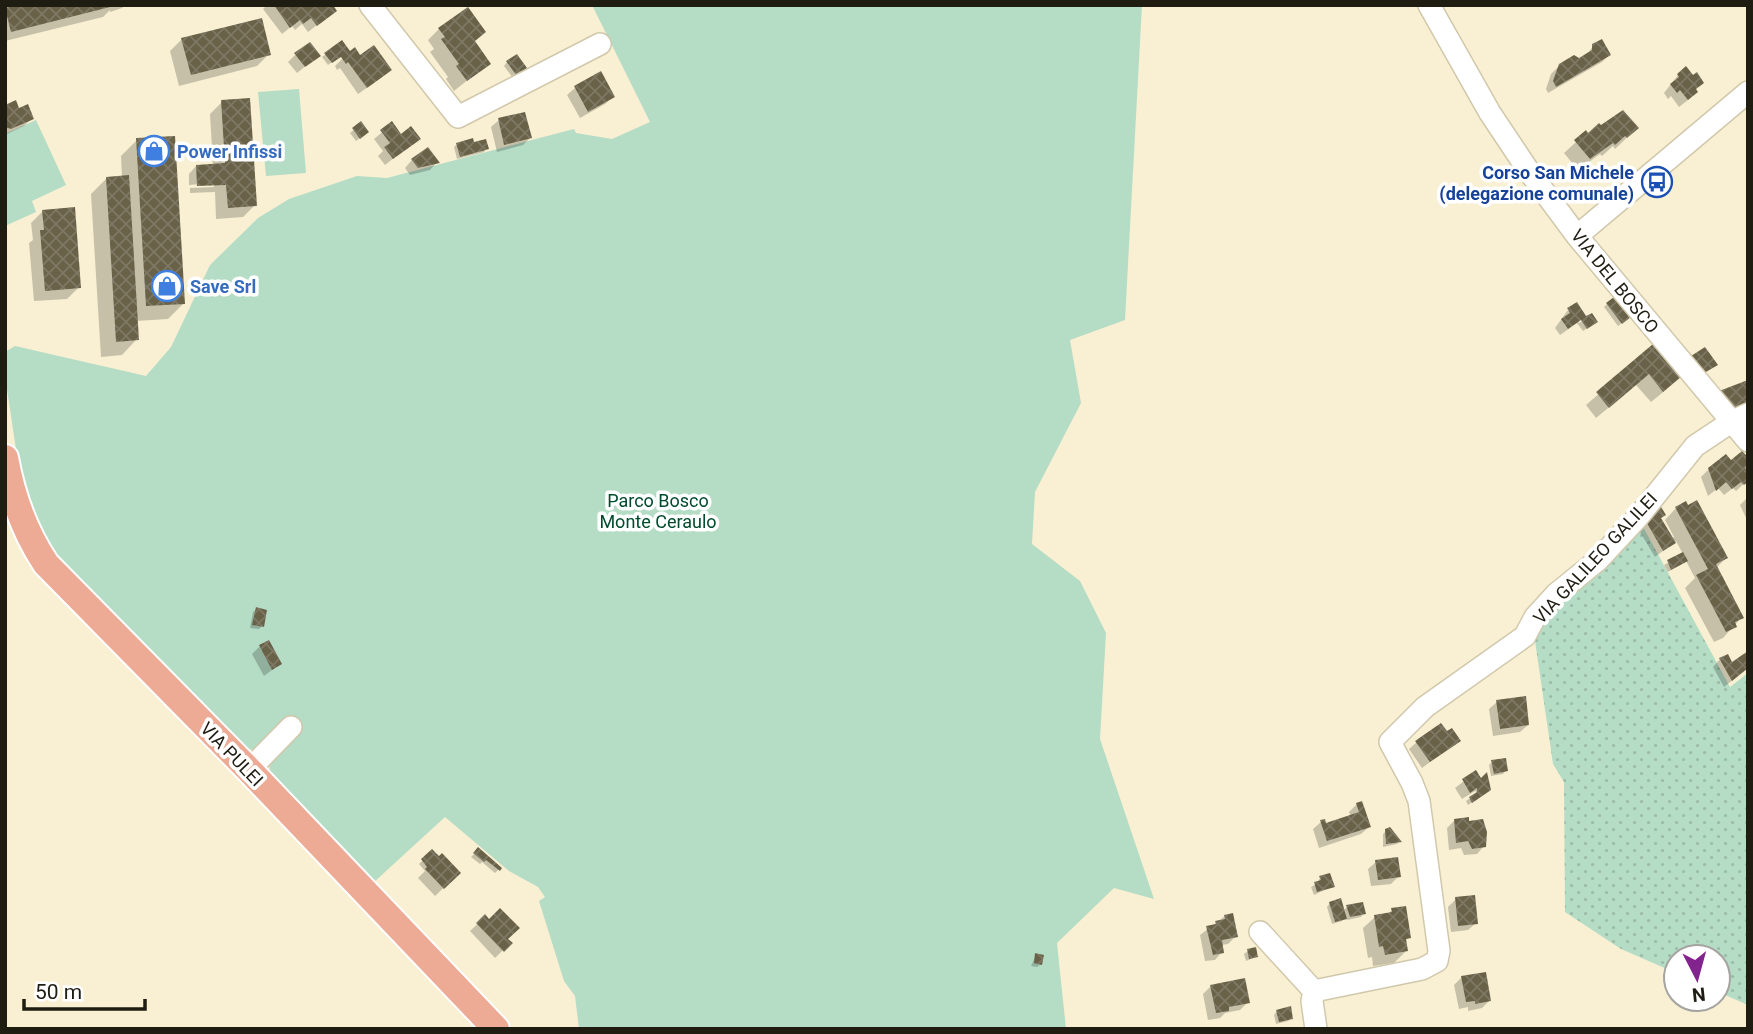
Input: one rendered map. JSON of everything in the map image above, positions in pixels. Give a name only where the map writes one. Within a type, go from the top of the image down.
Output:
[{"type":"main road","name":"VIA PULEI","points":[[5,458],[20,516],[46,564],[249,770],[496,1029]]},
{"type":"street","name":"VIA DEL BOSCO","points":[[1429,5],[1490,113],[1528,170],[1577,236],[1739,418],[1748,441]]},
{"type":"street","points":[[371,6],[458,117],[600,44]]},
{"type":"street","points":[[1577,236],[1748,92]]},
{"type":"street","name":"VIA GALILEO GALILEI","points":[[1314,991],[1422,969],[1437,961],[1439,951],[1419,801],[1390,742],[1425,707],[1525,636],[1535,617],[1556,594],[1606,551],[1638,517],[1695,446],[1739,418]]},
{"type":"street","points":[[249,770],[291,727]]},
{"type":"street","points":[[1260,932],[1314,991],[1312,1001],[1316,1029]]},
{"type":"green space","name":"Parco Bosco Monte Ceraulo","points":[[592,5],[1142,5],[1125,320],[1070,340],[1081,403],[1035,492],[1032,544],[1080,581],[1106,633],[1100,739],[1154,899],[1114,888],[1057,943],[1066,1029],[579,1029],[575,996],[564,981],[539,901],[545,897],[538,887],[509,871],[445,817],[373,883],[270,776],[269,760],[258,749],[244,750],[66,567],[36,527],[20,476],[5,376],[5,352],[15,346],[146,376],[171,347],[210,265],[258,218],[289,199],[357,176],[387,178],[574,129],[576,133],[612,139],[650,122]]},
{"type":"green space","points":[[299,89],[306,173],[266,176],[258,92]]},
{"type":"green space","points":[[36,120],[66,185],[32,201],[36,212],[5,226],[5,134]]},
{"type":"green space","points":[[1641,523],[1730,687],[1748,673],[1748,1005],[1732,998],[1732,943],[1662,943],[1662,967],[1621,949],[1565,912],[1564,782],[1553,764],[1535,641],[1540,623]]},
{"type":"building","points":[[18,5],[114,6],[11,32],[5,8]]},
{"type":"building","points":[[274,5],[333,5],[337,11],[317,26],[311,18],[303,24],[300,20],[290,28]]},
{"type":"building","points":[[468,7],[486,32],[475,41],[491,64],[467,81],[456,66],[459,64],[441,39],[445,37],[438,28]]},
{"type":"building","points":[[262,18],[271,55],[191,75],[181,38]]},
{"type":"building","points":[[1602,39],[1611,55],[1556,87],[1553,81],[1559,64],[1574,55],[1579,58],[1592,50],[1592,44]]},
{"type":"building","points":[[342,40],[350,51],[355,47],[360,55],[374,45],[392,70],[367,88],[348,62],[346,64],[341,57],[332,63],[324,53]]},
{"type":"building","points":[[310,42],[321,56],[305,67],[294,53]]},
{"type":"building","points":[[517,54],[527,68],[517,76],[506,61]]},
{"type":"building","points":[[1686,66],[1693,75],[1697,72],[1704,83],[1688,100],[1680,90],[1677,93],[1670,84]]},
{"type":"building","points":[[601,71],[615,97],[588,112],[574,86]]},
{"type":"building","points":[[250,98],[257,206],[228,208],[226,185],[197,186],[196,165],[225,163],[221,100]]},
{"type":"building","points":[[16,100],[19,108],[28,104],[34,119],[11,129],[5,127],[5,105]]},
{"type":"building","points":[[1623,110],[1639,128],[1590,159],[1574,140],[1586,130],[1588,133],[1599,123],[1601,125]]},
{"type":"building","points":[[525,112],[532,138],[504,145],[498,118]]},
{"type":"building","points":[[361,121],[369,132],[360,139],[352,128]]},
{"type":"building","points":[[392,121],[401,134],[411,126],[421,139],[393,159],[384,147],[390,143],[380,130]]},
{"type":"building","points":[[175,136],[185,304],[146,306],[136,138]]},
{"type":"building","points":[[473,138],[474,142],[486,139],[489,149],[460,157],[456,143]]},
{"type":"building","points":[[428,147],[440,163],[418,168],[411,159]]},
{"type":"building","points":[[129,175],[139,340],[116,342],[106,177]]},
{"type":"building","points":[[75,207],[81,288],[45,291],[40,230],[44,230],[42,210]]},
{"type":"building","points":[[1614,297],[1631,317],[1622,324],[1606,303]]},
{"type":"building","points":[[1577,302],[1586,316],[1592,313],[1598,322],[1587,329],[1581,320],[1568,329],[1561,319],[1570,313],[1567,308]]},
{"type":"building","points":[[1653,344],[1681,377],[1663,392],[1649,374],[1609,408],[1596,392]]},
{"type":"building","points":[[1705,347],[1718,365],[1704,373],[1691,356]]},
{"type":"building","points":[[1748,380],[1748,409],[1737,414],[1719,391]]},
{"type":"building","points":[[1742,451],[1748,457],[1748,466],[1745,468],[1748,471],[1748,482],[1744,485],[1741,482],[1732,489],[1726,482],[1716,491],[1708,468],[1726,454],[1731,460]]},
{"type":"building","points":[[1697,500],[1728,558],[1716,564],[1744,618],[1735,622],[1737,627],[1726,632],[1696,575],[1708,569],[1675,507],[1686,501],[1688,505]]},
{"type":"building","points":[[1658,502],[1666,515],[1661,518],[1676,543],[1663,551],[1644,518]]},
{"type":"building","points":[[1683,552],[1688,561],[1671,570],[1667,560]]},
{"type":"building","points":[[256,607],[267,610],[264,627],[252,625]]},
{"type":"building","points":[[269,640],[282,664],[272,670],[259,645]]},
{"type":"building","points":[[1748,651],[1748,668],[1732,681],[1719,658],[1728,654],[1732,662]]},
{"type":"building","points":[[1526,696],[1529,725],[1500,729],[1496,700]]},
{"type":"building","points":[[1441,723],[1447,731],[1452,728],[1461,741],[1430,762],[1415,741]]},
{"type":"building","points":[[1506,758],[1508,771],[1494,774],[1491,760]]},
{"type":"building","points":[[1476,770],[1481,778],[1487,772],[1491,790],[1472,803],[1469,797],[1477,792],[1477,788],[1470,793],[1462,779]]},
{"type":"building","points":[[1362,801],[1371,827],[1327,841],[1320,820],[1325,819],[1326,823],[1359,812],[1356,803]]},
{"type":"building","points":[[1469,817],[1469,821],[1483,819],[1487,832],[1486,847],[1472,849],[1468,841],[1456,843],[1454,819]]},
{"type":"building","points":[[1390,827],[1402,842],[1386,844],[1385,829]]},
{"type":"building","points":[[478,847],[502,868],[500,871],[473,853]]},
{"type":"building","points":[[432,849],[439,856],[442,853],[461,873],[444,889],[425,869],[427,867],[421,859]]},
{"type":"building","points":[[1398,857],[1401,877],[1378,880],[1375,860]]},
{"type":"building","points":[[1330,873],[1335,887],[1317,892],[1314,882],[1321,880],[1319,876]]},
{"type":"building","points":[[1475,895],[1478,924],[1458,926],[1455,897]]},
{"type":"building","points":[[1341,898],[1347,919],[1335,922],[1329,902]]},
{"type":"building","points":[[1363,902],[1366,914],[1350,917],[1346,905]]},
{"type":"building","points":[[1406,906],[1411,938],[1406,939],[1408,951],[1385,955],[1383,946],[1379,947],[1374,915],[1392,912],[1391,908]]},
{"type":"building","points":[[500,908],[520,928],[508,939],[513,943],[504,952],[476,923],[485,914],[489,919]]},
{"type":"building","points":[[1233,913],[1238,937],[1222,940],[1224,953],[1213,955],[1206,926],[1216,924],[1215,921],[1225,919],[1224,915]]},
{"type":"building","points":[[1256,947],[1258,957],[1249,959],[1247,949]]},
{"type":"building","points":[[1035,953],[1044,955],[1042,965],[1034,963]]},
{"type":"building","points":[[1486,972],[1491,1001],[1475,1004],[1475,1001],[1466,1002],[1461,976]]},
{"type":"building","points":[[1245,978],[1250,1003],[1216,1013],[1210,985]]},
{"type":"building","points":[[1291,1006],[1293,1019],[1279,1022],[1276,1010]]},
{"type":"place","name":"Power Infissi","points":[[154,151]]},
{"type":"place","name":"Corso San Michele (delegazione comunale)","points":[[1657,182]]},
{"type":"place","name":"Save Srl","points":[[167,286]]}]
